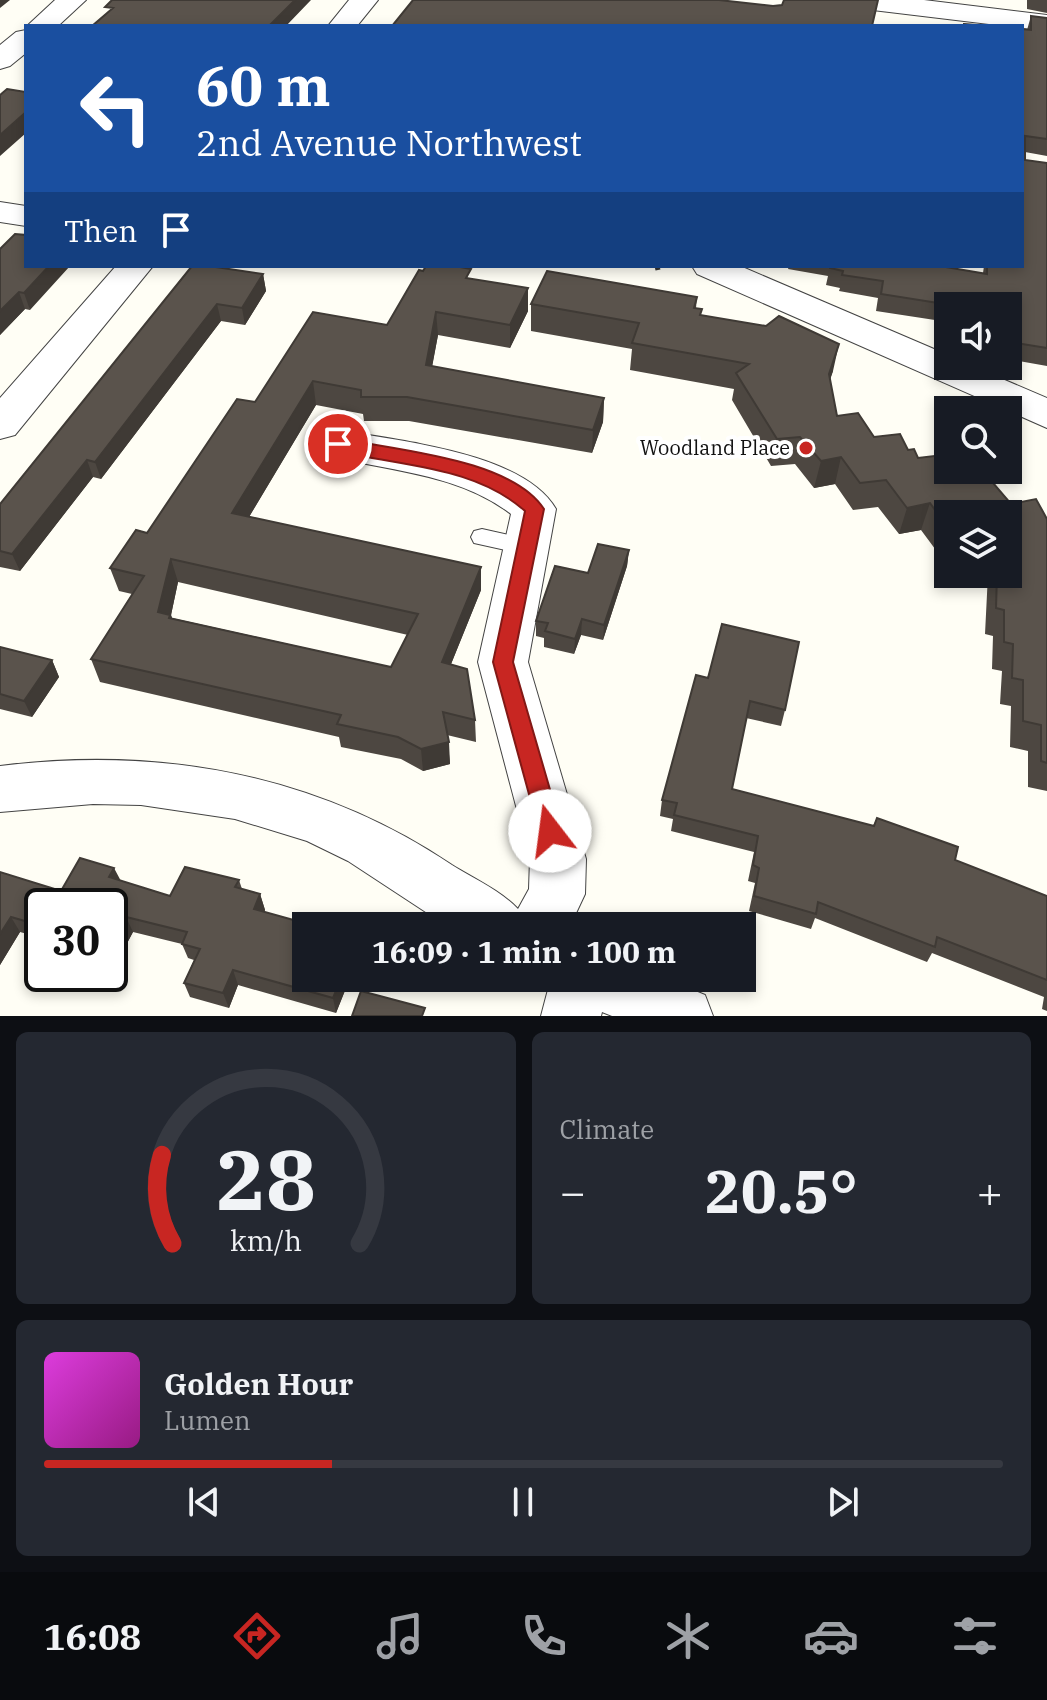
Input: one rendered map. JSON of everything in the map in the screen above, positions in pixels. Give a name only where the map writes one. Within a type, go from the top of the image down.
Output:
[{"type":"street","points":[[43,24],[72,0]]},
{"type":"street","points":[[344,24],[364,0]]},
{"type":"street","points":[[856,0],[992,8],[1047,23]]},
{"type":"street","points":[[0,60],[24,40]]},
{"type":"street","points":[[0,212],[24,216]]},
{"type":"street","points":[[0,425],[133,268]]},
{"type":"street","points":[[715,268],[1047,414]]},
{"type":"street","points":[[338,444],[471,471],[512,489],[534,509],[503,662],[558,859],[557,894],[547,912]]},
{"type":"street","points":[[0,789],[36,783],[152,783],[274,803],[368,843],[474,912]]},
{"type":"street","points":[[571,1016],[577,992]]},
{"type":"street","points":[[626,992],[683,1016]]},
{"type":"lane","points":[[482,537],[528,547]]},
{"type":"building","points":[[112,0],[295,0],[271,24],[94,24],[113,8],[105,7]]},
{"type":"building","points":[[413,0],[719,0],[773,6],[782,5],[784,0],[878,0],[872,24],[394,24]]},
{"type":"building","points":[[1031,16],[1047,18],[1047,139],[1025,136],[1025,160],[1047,163],[1047,348],[1022,344],[1022,292],[934,292],[934,302],[881,294],[883,281],[842,275],[843,271],[830,268],[952,268],[987,274],[987,268],[1024,268],[1024,29],[1031,30]]},
{"type":"building","points":[[7,89],[24,92],[24,114],[0,135],[0,95]]},
{"type":"building","points":[[15,234],[24,235],[24,268],[47,268],[24,293],[19,292],[0,311],[0,249]]},
{"type":"building","points":[[190,268],[222,268],[263,274],[242,308],[217,304],[95,462],[87,460],[12,554],[0,551],[0,504]]},
{"type":"building","points":[[466,268],[471,269],[466,278],[528,288],[510,325],[436,312],[426,365],[604,398],[593,430],[407,397],[361,397],[361,390],[313,381],[232,513],[481,567],[442,662],[467,669],[475,720],[443,712],[449,742],[421,749],[398,737],[337,724],[341,715],[91,659],[144,576],[110,568],[136,530],[147,533],[237,399],[255,402],[313,312],[387,325],[419,270]],"holes":[[[171,559],[418,614],[391,667],[169,618],[170,615],[158,612]]]},
{"type":"building","points":[[547,271],[697,297],[694,308],[702,309],[700,315],[766,326],[779,316],[839,344],[829,374],[837,416],[858,413],[874,437],[900,434],[908,450],[914,449],[918,458],[934,456],[934,484],[994,484],[1008,500],[934,500],[934,509],[930,503],[907,508],[886,480],[860,483],[841,457],[821,461],[800,437],[777,439],[736,373],[749,364],[632,343],[639,323],[531,304]]},
{"type":"building","points":[[1036,499],[1047,519],[1047,763],[1041,761],[1041,725],[1023,721],[1023,680],[1012,678],[1013,644],[1004,642],[1004,610],[996,608],[997,588],[1022,588],[1022,502]]},
{"type":"building","points":[[598,544],[629,550],[604,625],[582,619],[575,639],[545,631],[548,623],[536,621],[555,566],[588,573]]},
{"type":"building","points":[[722,624],[799,642],[785,710],[750,701],[732,789],[874,826],[877,818],[958,847],[955,860],[1047,896],[1047,980],[937,937],[935,947],[818,902],[816,914],[754,896],[759,868],[753,865],[758,836],[674,815],[677,803],[662,800],[696,675],[708,678]]},
{"type":"building","points":[[0,647],[52,660],[24,701],[0,694]]},
{"type":"building","points":[[80,858],[114,868],[109,877],[170,896],[185,867],[239,880],[235,887],[260,894],[254,909],[292,920],[292,987],[233,970],[223,993],[184,983],[200,949],[182,944],[187,932],[128,917],[128,888],[63,888]]},
{"type":"building","points":[[0,872],[51,888],[24,888],[24,921],[11,917],[0,934]]},
{"type":"building","points":[[312,992],[335,992],[333,998]]},
{"type":"building","points":[[361,992],[425,1008],[422,1016],[352,1016]]},
{"type":"place","name":"Woodland Place","points":[[806,448]]},
{"type":"route","points":[[338,444],[471,471],[512,489],[534,509],[503,662],[550,831]]}]
